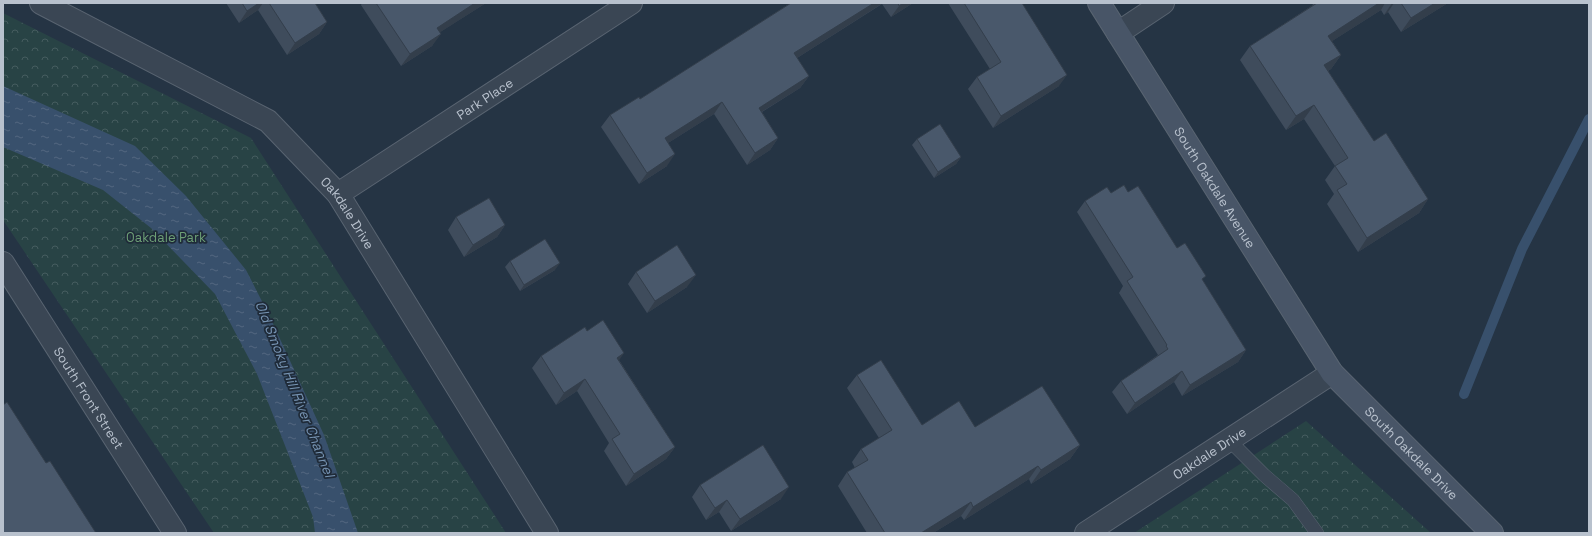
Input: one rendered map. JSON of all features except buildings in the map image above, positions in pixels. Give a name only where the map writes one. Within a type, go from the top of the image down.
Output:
[{"type":"street","name":"Oakdale Drive","points":[[42,3],[268,121],[338,194],[547,533]]},
{"type":"street","name":"Park Place","points":[[338,194],[631,3]]},
{"type":"street","name":"South Oakdale Avenue","points":[[1099,3],[1332,373]]},
{"type":"street","points":[[1118,33],[1163,3]]},
{"type":"street","name":"South Front Street","points":[[3,263],[175,533]]},
{"type":"street","name":"Oakdale Drive","points":[[1086,533],[1332,373]]},
{"type":"street","name":"South Oakdale Drive","points":[[1332,373],[1492,533]]},
{"type":"lane","points":[[1229,440],[1264,475],[1293,500],[1317,533]]},
{"type":"green space","name":"Oakdale Park","points":[[3,13],[251,138],[506,533],[214,533],[3,220]]},
{"type":"green space","points":[[1306,421],[1431,533],[1134,533]]},
{"type":"water","points":[[3,86],[135,146],[186,196],[246,270],[269,315],[324,435],[358,533],[315,533],[313,517],[257,374],[215,294],[151,228],[103,190],[3,147]]},
{"type":"waterway","name":"Old Smoky Hill River Channel","points":[[1464,394],[1522,249],[1589,119]]}]
